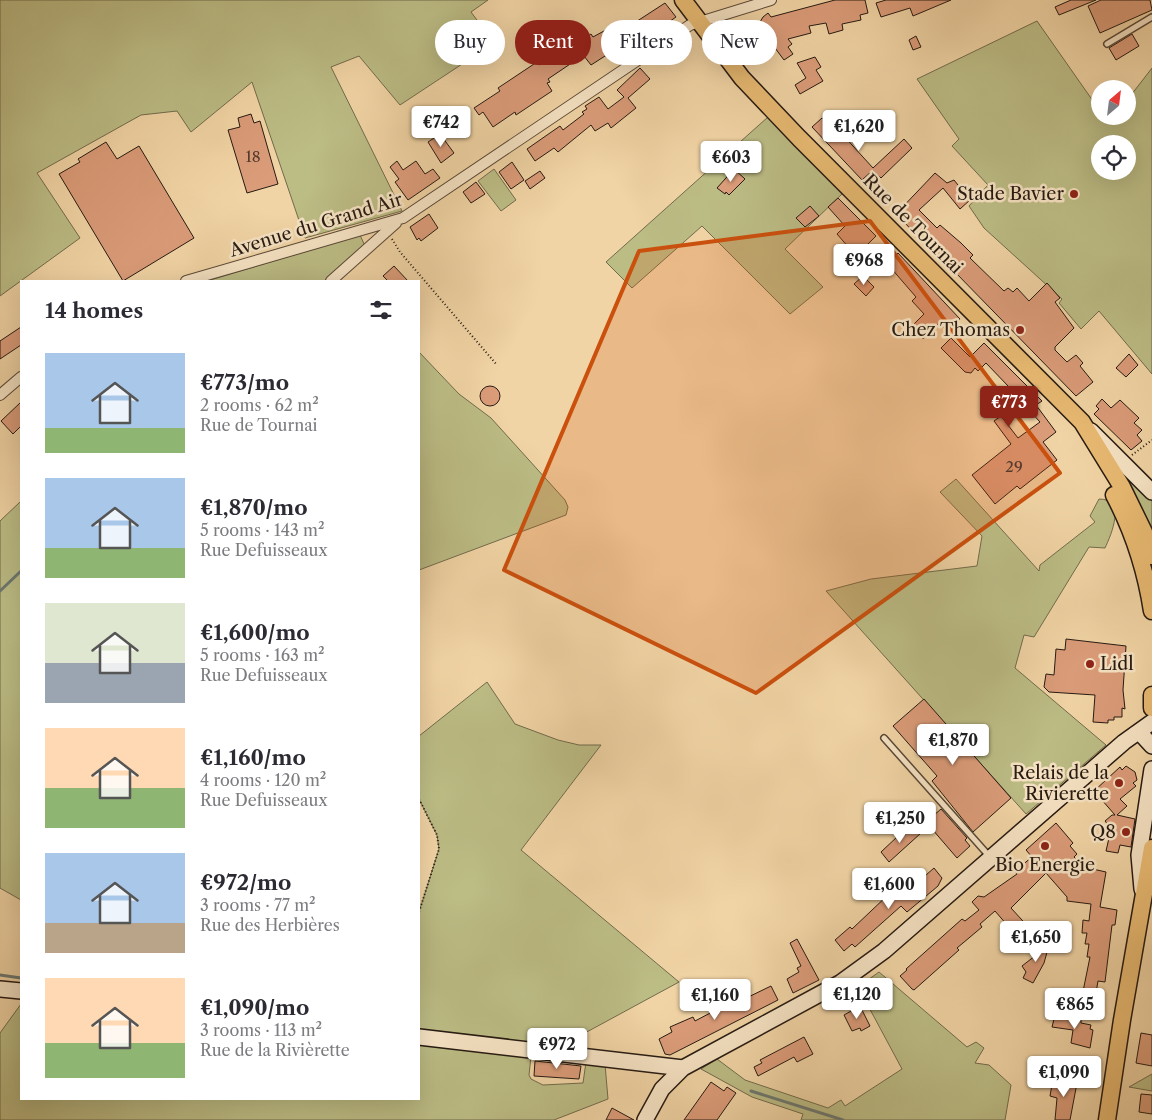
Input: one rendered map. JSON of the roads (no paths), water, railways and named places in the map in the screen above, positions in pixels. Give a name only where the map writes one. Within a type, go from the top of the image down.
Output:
[{"type":"main road","name":"Rue de Tournai","points":[[683,0],[742,78],[799,138],[1082,422],[1108,462],[1136,514],[1151,563]]},
{"type":"main road","name":"Rue de Tournai","points":[[1042,383],[1048,397],[1072,426],[1098,464],[1120,506],[1149,594],[1152,611]]},
{"type":"main road","points":[[1152,695],[1152,708]]},
{"type":"main road","points":[[1107,1120],[1122,1020],[1152,848]]},
{"type":"street","name":"Avenue du Grand Air","points":[[189,280],[403,218],[690,25],[771,0]]},
{"type":"street","points":[[332,280],[403,218]]},
{"type":"street","points":[[0,395],[20,378]]},
{"type":"street","name":"Rue de Tournai","points":[[1082,422],[1152,492]]},
{"type":"street","points":[[1129,738],[1152,708]]},
{"type":"street","points":[[645,1120],[662,1089],[683,1068],[840,983],[884,951],[1129,738],[1152,722]]},
{"type":"street","points":[[1129,738],[1142,734],[1152,746]]},
{"type":"street","points":[[1143,900],[1139,855],[1152,769]]},
{"type":"street","points":[[0,989],[20,991]]},
{"type":"street","points":[[420,1037],[683,1068]]},
{"type":"lane","points":[[1106,44],[1152,17]]},
{"type":"lane","points":[[1110,478],[1126,507],[1136,514]]},
{"type":"lane","points":[[1130,532],[1138,535],[1151,563]]},
{"type":"lane","points":[[884,738],[991,858]]},
{"type":"waterway","points":[[0,591],[20,572]]},
{"type":"waterway","points":[[0,975],[20,978]]},
{"type":"waterway","points":[[751,1091],[843,1120]]},
{"type":"place","name":"Stade Bavier","points":[[1074,194]]},
{"type":"place","name":"Chez Thomas","points":[[1020,330]]},
{"type":"place","name":"Lidl","points":[[1090,664]]},
{"type":"place","name":"Relais de la Rivierette","points":[[1119,783]]},
{"type":"place","name":"Q8","points":[[1126,832]]},
{"type":"place","name":"Bio Energie","points":[[1045,846]]}]
